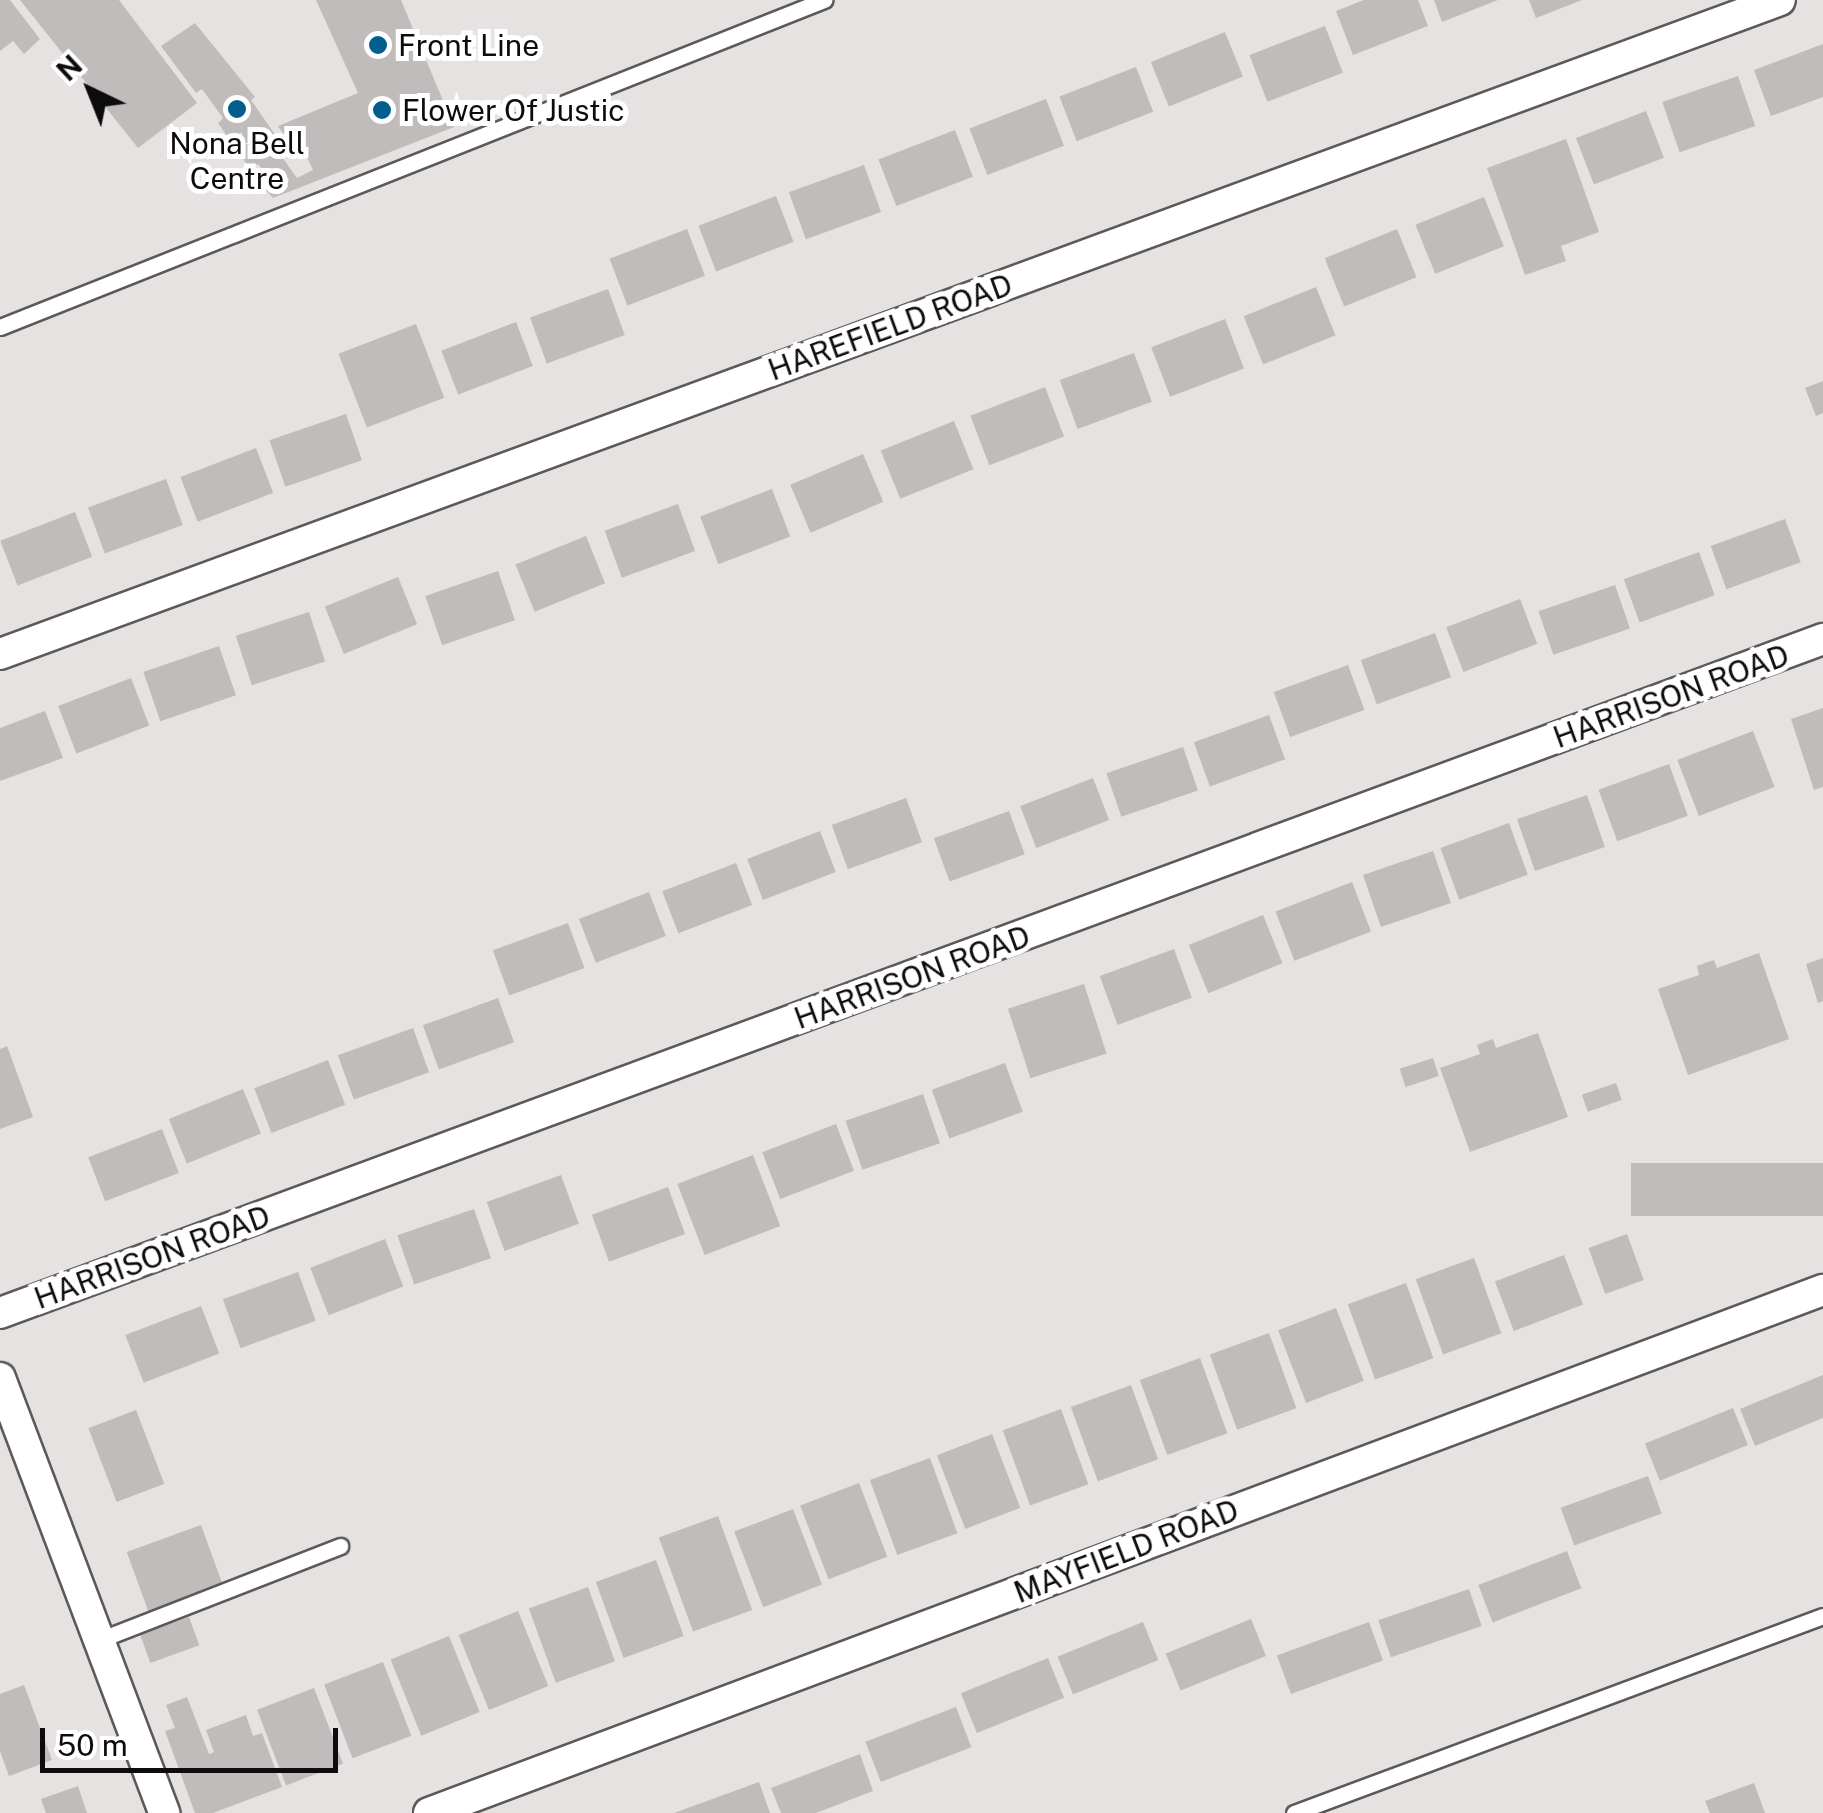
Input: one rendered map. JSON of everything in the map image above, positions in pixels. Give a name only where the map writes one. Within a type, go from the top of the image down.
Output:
[{"type":"street","name":"HAREFIELD ROAD","points":[[0,654],[1780,0]]},
{"type":"street","name":"HARRISON ROAD","points":[[0,1313],[1823,640]]},
{"type":"street","name":"MAYFIELD ROAD","points":[[429,1813],[1823,1290]]},
{"type":"street","points":[[0,1378],[164,1813]]},
{"type":"lane","points":[[0,327],[824,0]]},
{"type":"lane","points":[[99,1640],[340,1546]]},
{"type":"lane","points":[[1294,1813],[1823,1616]]},
{"type":"building","points":[[0,0],[10,0],[40,39],[24,54],[13,41],[0,51]]},
{"type":"building","points":[[20,0],[119,0],[197,103],[138,148]]},
{"type":"building","points":[[316,0],[401,0],[454,127],[273,198],[266,190],[274,185],[258,164],[250,169],[218,123],[223,118],[202,89],[196,93],[161,46],[195,23],[255,97],[251,100],[283,146],[277,150],[297,178],[313,170],[304,151],[297,154],[278,126],[358,93]]},
{"type":"building","points":[[1364,0],[1418,0],[1428,26],[1353,55],[1336,11]]},
{"type":"building","points":[[1434,0],[1498,0],[1442,22]]},
{"type":"building","points":[[1529,0],[1582,0],[1536,18]]},
{"type":"building","points":[[1325,26],[1343,73],[1267,102],[1249,55]]},
{"type":"building","points":[[1225,32],[1243,77],[1169,106],[1151,62]]},
{"type":"building","points":[[1823,44],[1823,97],[1771,116],[1754,70]]},
{"type":"building","points":[[1136,67],[1153,112],[1077,141],[1059,96]]},
{"type":"building","points":[[1738,76],[1755,126],[1680,152],[1662,102]]},
{"type":"building","points":[[1046,99],[1064,146],[987,175],[969,128]]},
{"type":"building","points":[[1646,111],[1664,158],[1594,185],[1576,138]]},
{"type":"building","points":[[955,130],[973,177],[896,206],[878,159]]},
{"type":"building","points":[[1566,139],[1599,232],[1561,246],[1566,261],[1525,275],[1487,168]]},
{"type":"building","points":[[864,165],[881,212],[806,239],[789,192]]},
{"type":"building","points":[[776,196],[794,242],[716,271],[699,226]]},
{"type":"building","points":[[1484,197],[1504,246],[1435,274],[1415,225]]},
{"type":"building","points":[[687,229],[705,276],[627,305],[610,259]]},
{"type":"building","points":[[1397,229],[1416,277],[1344,306],[1325,258]]},
{"type":"building","points":[[1316,287],[1335,335],[1263,364],[1244,316]]},
{"type":"building","points":[[608,289],[625,335],[547,363],[530,317]]},
{"type":"building","points":[[1225,319],[1244,368],[1170,397],[1151,347]]},
{"type":"building","points":[[516,322],[533,366],[458,395],[441,351]]},
{"type":"building","points":[[416,324],[444,398],[367,427],[339,354]]},
{"type":"building","points":[[1134,353],[1152,402],[1078,429],[1060,380]]},
{"type":"building","points":[[1823,381],[1823,413],[1816,416],[1805,388]]},
{"type":"building","points":[[1045,387],[1064,436],[989,465],[970,416]]},
{"type":"building","points":[[346,414],[362,460],[285,487],[269,440]]},
{"type":"building","points":[[954,421],[973,469],[900,499],[881,451]]},
{"type":"building","points":[[256,448],[273,493],[198,522],[180,477]]},
{"type":"building","points":[[863,454],[883,502],[811,533],[790,485]]},
{"type":"building","points":[[166,479],[183,525],[105,553],[88,507]]},
{"type":"building","points":[[772,489],[790,537],[718,564],[700,517]]},
{"type":"building","points":[[678,504],[695,551],[622,578],[605,531]]},
{"type":"building","points":[[75,512],[92,557],[18,585],[0,541]]},
{"type":"building","points":[[1785,519],[1801,562],[1726,589],[1711,546]]},
{"type":"building","points":[[586,536],[605,583],[535,612],[516,564]]},
{"type":"building","points":[[1699,552],[1715,595],[1640,623],[1624,579]]},
{"type":"building","points":[[498,571],[515,620],[442,645],[425,596]]},
{"type":"building","points":[[398,577],[417,624],[344,654],[325,607]]},
{"type":"building","points":[[1615,585],[1630,628],[1553,655],[1538,611]]},
{"type":"building","points":[[1520,599],[1537,644],[1463,672],[1446,627]]},
{"type":"building","points":[[309,612],[325,661],[252,685],[236,636]]},
{"type":"building","points":[[1435,633],[1451,677],[1377,704],[1361,660]]},
{"type":"building","points":[[219,646],[236,695],[160,721],[143,672]]},
{"type":"building","points":[[1348,665],[1364,710],[1290,737],[1274,692]]},
{"type":"building","points":[[131,678],[149,726],[76,754],[58,706]]},
{"type":"building","points":[[1823,708],[1823,787],[1814,790],[1791,719]]},
{"type":"building","points":[[45,711],[63,758],[0,781],[0,728]]},
{"type":"building","points":[[1269,715],[1285,759],[1210,787],[1194,742]]},
{"type":"building","points":[[1753,731],[1775,787],[1699,816],[1677,760]]},
{"type":"building","points":[[1183,747],[1198,790],[1121,817],[1106,773]]},
{"type":"building","points":[[1669,764],[1688,816],[1617,841],[1599,790]]},
{"type":"building","points":[[1093,778],[1109,820],[1036,848],[1020,806]]},
{"type":"building","points":[[1587,795],[1605,847],[1535,871],[1517,819]]},
{"type":"building","points":[[906,798],[922,842],[848,869],[832,825]]},
{"type":"building","points":[[1009,811],[1025,854],[950,882],[934,838]]},
{"type":"building","points":[[1509,823],[1528,875],[1459,900],[1440,848]]},
{"type":"building","points":[[820,831],[836,872],[763,900],[747,859]]},
{"type":"building","points":[[1433,851],[1451,903],[1381,927],[1363,875]]},
{"type":"building","points":[[736,863],[752,905],[678,933],[662,891]]},
{"type":"building","points":[[1352,882],[1371,931],[1294,961],[1275,911]]},
{"type":"building","points":[[649,892],[666,936],[596,963],[579,919]]},
{"type":"building","points":[[1263,915],[1282,963],[1208,993],[1189,945]]},
{"type":"building","points":[[568,923],[584,968],[509,995],[493,950]]},
{"type":"building","points":[[1174,949],[1192,998],[1118,1025],[1100,976]]},
{"type":"building","points":[[1759,953],[1789,1039],[1688,1075],[1658,989],[1699,975],[1697,966],[1705,963],[1714,960],[1717,968]]},
{"type":"building","points":[[1823,958],[1823,1001],[1818,1003],[1806,964]]},
{"type":"building","points":[[1084,984],[1107,1053],[1030,1078],[1008,1009]]},
{"type":"building","points":[[498,998],[514,1042],[439,1070],[423,1025]]},
{"type":"building","points":[[413,1028],[429,1072],[354,1100],[338,1055]]},
{"type":"building","points":[[1538,1033],[1568,1117],[1470,1152],[1440,1068],[1480,1054],[1477,1045],[1493,1039],[1496,1048]]},
{"type":"building","points":[[7,1046],[33,1117],[0,1129],[0,1049]]},
{"type":"building","points":[[1433,1058],[1439,1076],[1406,1087],[1400,1069]]},
{"type":"building","points":[[328,1060],[345,1105],[271,1133],[254,1088]]},
{"type":"building","points":[[1005,1063],[1023,1112],[949,1139],[932,1090]]},
{"type":"building","points":[[1616,1083],[1622,1100],[1588,1112],[1582,1095]]},
{"type":"building","points":[[243,1089],[261,1134],[187,1163],[169,1119]]},
{"type":"building","points":[[923,1094],[940,1143],[862,1170],[845,1121]]},
{"type":"building","points":[[836,1124],[854,1171],[780,1199],[762,1152]]},
{"type":"building","points":[[162,1129],[179,1173],[105,1201],[88,1157]]},
{"type":"building","points":[[753,1155],[780,1226],[705,1255],[677,1184]]},
{"type":"building","points":[[1631,1163],[1823,1163],[1823,1216],[1631,1216]]},
{"type":"building","points":[[561,1175],[579,1224],[505,1251],[487,1202]]},
{"type":"building","points":[[668,1187],[685,1234],[609,1262],[592,1215]]},
{"type":"building","points":[[474,1209],[491,1258],[414,1285],[397,1235]]},
{"type":"building","points":[[1627,1234],[1644,1280],[1605,1294],[1588,1248]]},
{"type":"building","points":[[385,1239],[403,1287],[329,1315],[310,1268]]},
{"type":"building","points":[[1564,1255],[1583,1304],[1514,1331],[1495,1282]]},
{"type":"building","points":[[1474,1258],[1501,1333],[1443,1354],[1416,1279]]},
{"type":"building","points":[[298,1272],[316,1321],[241,1348],[223,1299]]},
{"type":"building","points":[[1406,1283],[1433,1358],[1375,1379],[1348,1304]]},
{"type":"building","points":[[201,1306],[219,1354],[144,1383],[125,1335]]},
{"type":"building","points":[[1336,1308],[1364,1381],[1306,1403],[1278,1330]]},
{"type":"building","points":[[1269,1333],[1296,1408],[1237,1430],[1210,1355]]},
{"type":"building","points":[[1200,1358],[1227,1433],[1167,1455],[1140,1380]]},
{"type":"building","points":[[1823,1375],[1823,1418],[1755,1446],[1740,1409]]},
{"type":"building","points":[[1131,1385],[1158,1459],[1098,1481],[1071,1407]]},
{"type":"building","points":[[1733,1408],[1748,1445],[1660,1481],[1645,1444]]},
{"type":"building","points":[[1061,1409],[1088,1484],[1030,1505],[1003,1430]]},
{"type":"building","points":[[136,1410],[164,1484],[117,1502],[88,1428]]},
{"type":"building","points":[[992,1434],[1020,1508],[965,1529],[937,1455]]},
{"type":"building","points":[[930,1458],[957,1533],[897,1555],[870,1480]]},
{"type":"building","points":[[1648,1476],[1662,1514],[1574,1545],[1561,1508]]},
{"type":"building","points":[[859,1483],[887,1557],[828,1579],[800,1506]]},
{"type":"building","points":[[793,1509],[822,1585],[763,1607],[734,1532]]},
{"type":"building","points":[[718,1516],[752,1610],[693,1632],[659,1538]]},
{"type":"building","points":[[201,1525],[223,1584],[148,1611],[127,1552]]},
{"type":"building","points":[[1567,1551],[1581,1588],[1493,1622],[1478,1585]]},
{"type":"building","points":[[656,1560],[684,1636],[624,1658],[596,1582]]},
{"type":"building","points":[[588,1587],[615,1661],[556,1683],[529,1609]]},
{"type":"building","points":[[1469,1589],[1482,1626],[1391,1657],[1378,1620]]},
{"type":"building","points":[[518,1611],[548,1686],[489,1710],[459,1635]]},
{"type":"building","points":[[189,1617],[199,1645],[150,1663],[140,1635]]},
{"type":"building","points":[[1251,1619],[1266,1656],[1181,1691],[1166,1653]]},
{"type":"building","points":[[1143,1622],[1158,1660],[1073,1694],[1058,1656]]},
{"type":"building","points":[[1369,1622],[1383,1661],[1291,1694],[1277,1656]]},
{"type":"building","points":[[449,1636],[480,1712],[421,1736],[391,1660]]},
{"type":"building","points":[[1048,1658],[1064,1698],[977,1733],[961,1693]]},
{"type":"building","points":[[383,1662],[411,1736],[352,1758],[324,1685]]},
{"type":"building","points":[[24,1685],[52,1760],[9,1776],[0,1751],[0,1694]]},
{"type":"building","points":[[314,1688],[343,1764],[286,1785],[257,1710]]},
{"type":"building","points":[[187,1697],[209,1754],[214,1752],[206,1730],[246,1715],[253,1736],[262,1733],[282,1787],[213,1813],[195,1813],[165,1731],[175,1728],[166,1705]]},
{"type":"building","points":[[956,1707],[971,1747],[881,1782],[865,1742]]},
{"type":"building","points":[[860,1754],[873,1791],[816,1813],[781,1813],[771,1788]]},
{"type":"building","points":[[759,1782],[770,1813],[674,1813]]},
{"type":"building","points":[[1754,1783],[1765,1813],[1710,1813],[1705,1801]]},
{"type":"building","points":[[78,1786],[87,1813],[46,1813],[41,1799]]},
{"type":"place","name":"Front Line","points":[[378,45]]},
{"type":"place","name":"Nona Bell Centre","points":[[237,109]]},
{"type":"place","name":"Flower Of Justic","points":[[382,110]]}]
